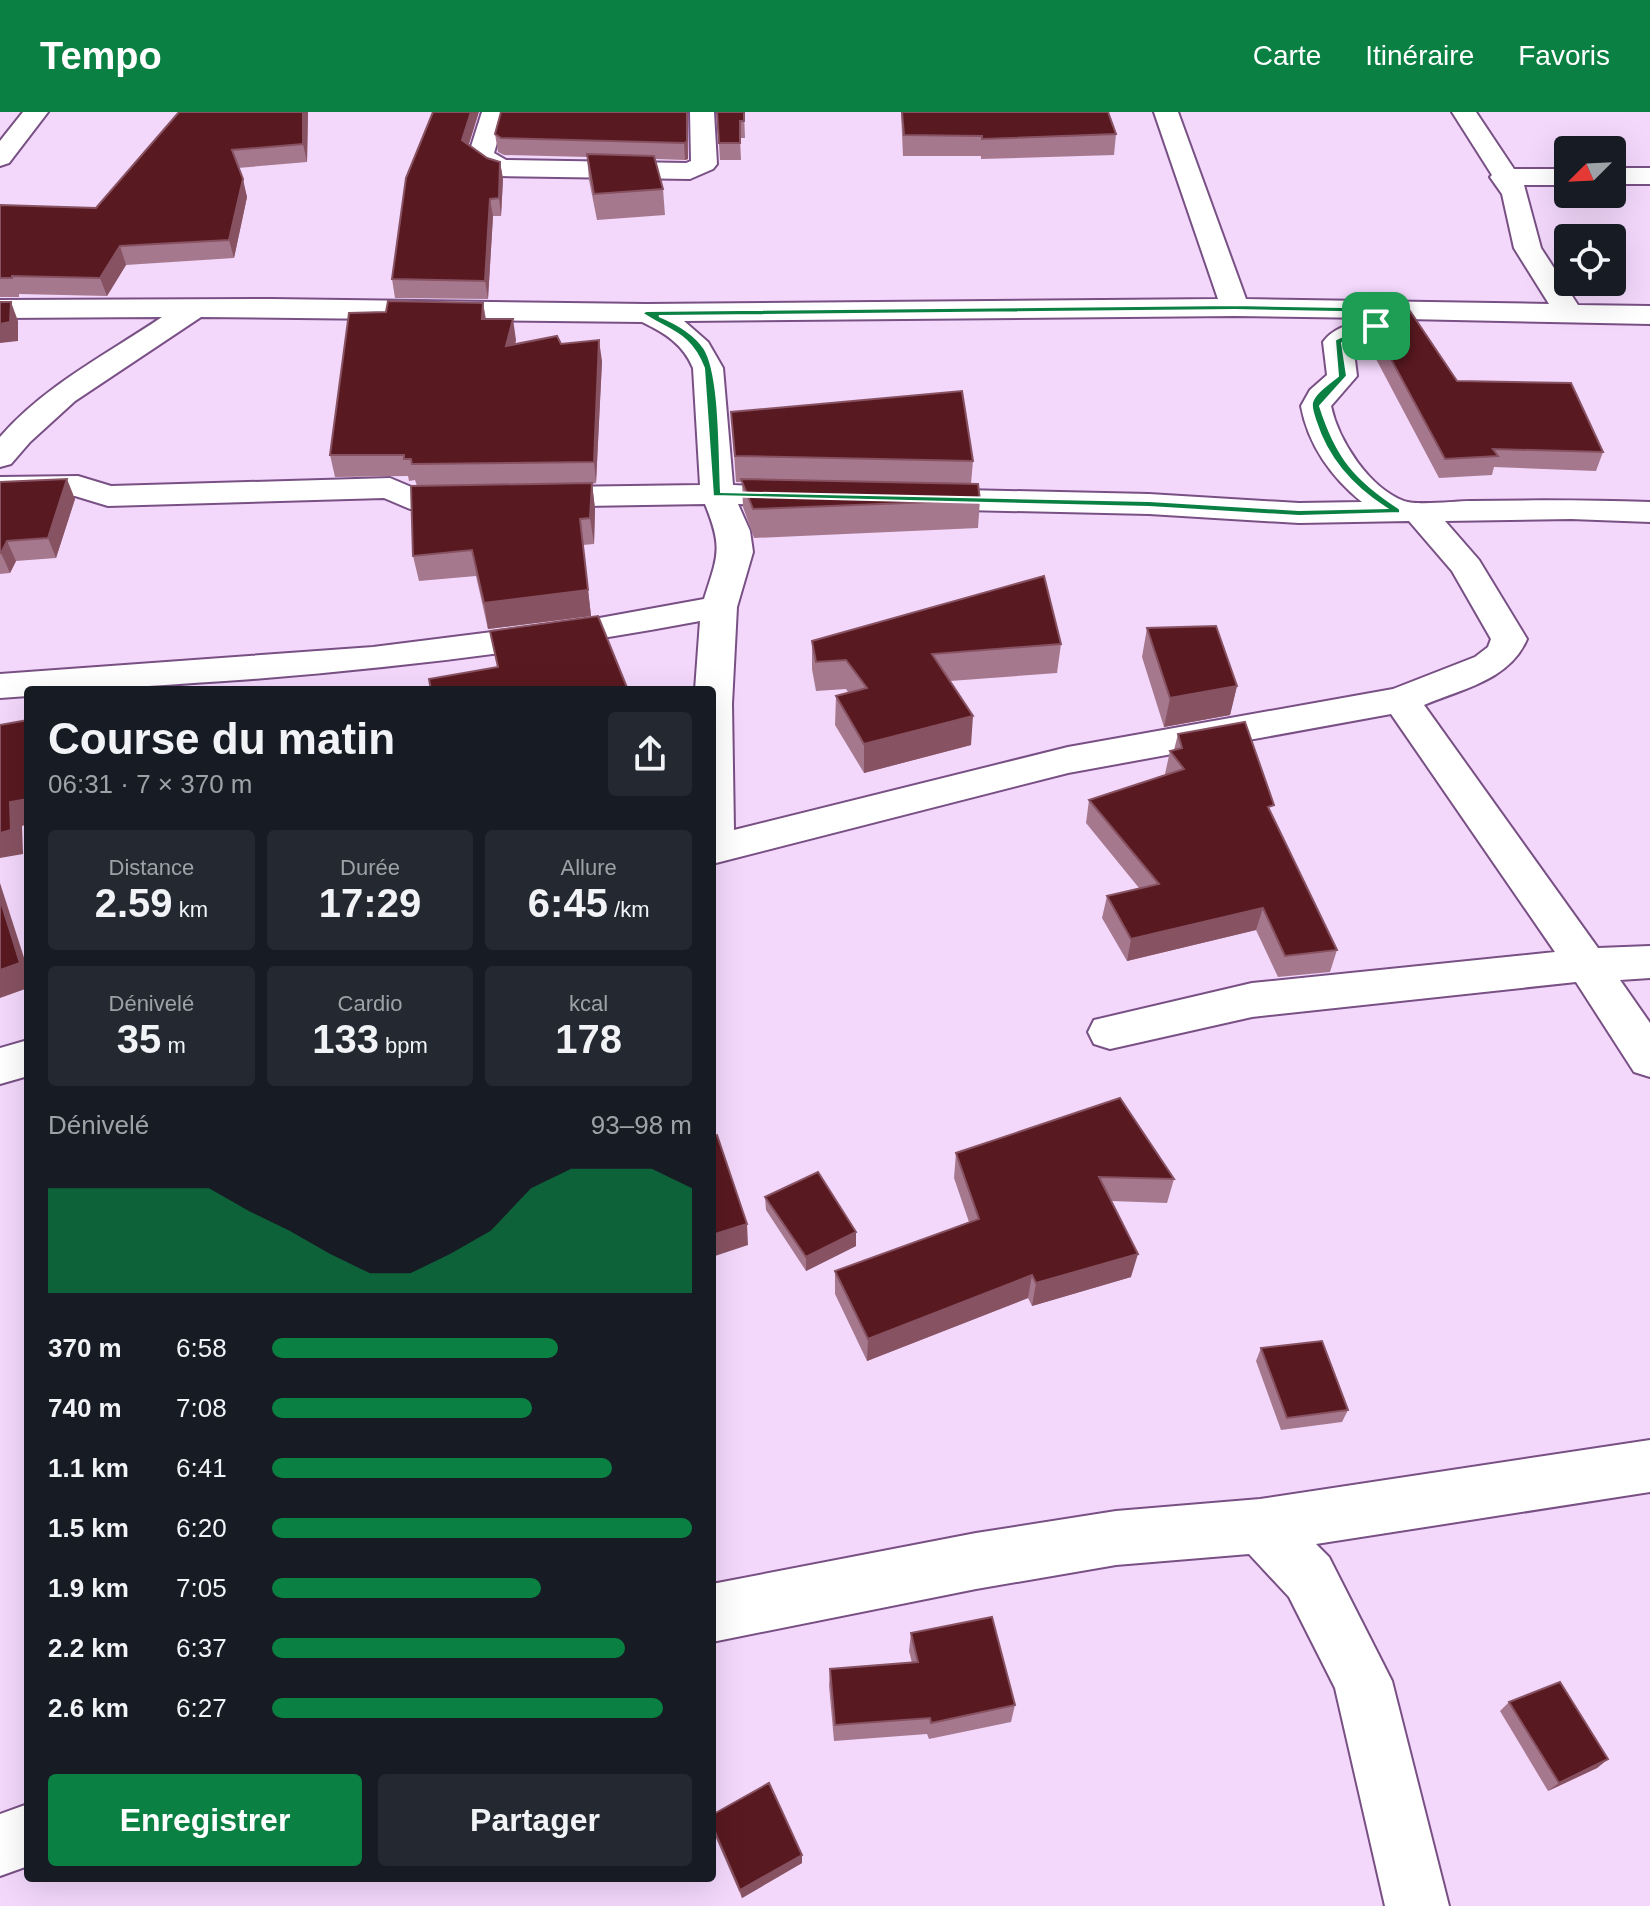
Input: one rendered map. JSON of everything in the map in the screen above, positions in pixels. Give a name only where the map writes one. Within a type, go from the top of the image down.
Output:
[{"type":"street","points":[[0,158],[36,112]]},
{"type":"street","points":[[494,112],[481,156],[500,168],[690,171],[704,164],[702,112]]},
{"type":"street","points":[[1166,112],[1235,307]]},
{"type":"street","points":[[1464,112],[1518,198],[1521,234],[1534,263],[1569,313]]},
{"type":"street","points":[[1626,176],[1650,176]]},
{"type":"street","points":[[1503,177],[1554,177]]},
{"type":"street","points":[[0,309],[272,308],[646,313],[1235,307],[1650,315]]},
{"type":"street","points":[[0,457],[27,425],[51,404],[192,310]]},
{"type":"street","points":[[716,848],[1068,760],[1401,700],[1488,665],[1503,653],[1509,639],[1467,567],[1408,511],[1365,491],[1345,469],[1326,440],[1316,406],[1317,400],[1342,376],[1338,342],[1357,330],[1382,325],[1397,310]]},
{"type":"street","points":[[646,313],[674,326],[695,342],[708,368],[717,494],[733,531],[736,552],[719,607],[714,686]]},
{"type":"street","points":[[0,487],[78,486],[108,496],[390,488],[410,499],[717,494],[825,497]]},
{"type":"street","points":[[887,498],[1149,504],[1299,513],[1571,509],[1650,512]]},
{"type":"street","points":[[0,686],[373,658],[594,630],[719,607]]},
{"type":"street","points":[[1401,700],[1650,1059]]},
{"type":"street","points":[[1110,1032],[1252,1000],[1587,965],[1650,962]]},
{"type":"street","points":[[0,1066],[24,1059]]},
{"type":"street","points":[[716,1612],[976,1561],[1116,1538],[1260,1526],[1650,1466]]},
{"type":"street","points":[[1260,1526],[1309,1577],[1363,1681],[1417,1906]]},
{"type":"street","points":[[0,1845],[24,1836]]},
{"type":"building","points":[[179,112],[303,112],[303,144],[232,150],[243,179],[229,240],[120,246],[100,278],[0,278],[0,205],[96,208]]},
{"type":"building","points":[[433,112],[471,112],[462,140],[487,158],[500,162],[499,198],[490,199],[485,281],[392,279],[406,178]]},
{"type":"building","points":[[501,112],[687,112],[687,142],[501,138],[495,134]]},
{"type":"building","points":[[717,112],[744,112],[744,121],[740,121],[740,143],[719,143]]},
{"type":"building","points":[[902,112],[1108,112],[1116,134],[982,139],[982,136],[904,135]]},
{"type":"building","points":[[587,154],[654,156],[663,189],[594,194]]},
{"type":"building","points":[[388,301],[483,303],[482,319],[513,319],[506,346],[557,336],[561,344],[599,340],[594,462],[412,464],[411,459],[404,459],[404,455],[330,455],[349,313],[386,312]]},
{"type":"building","points":[[0,302],[11,302],[10,322],[0,324]]},
{"type":"building","points":[[1408,308],[1457,381],[1571,383],[1603,452],[1493,449],[1498,456],[1445,459],[1372,324]]},
{"type":"building","points":[[962,391],[973,461],[735,456],[731,412]]},
{"type":"building","points":[[67,479],[48,538],[7,541],[0,553],[0,482]]},
{"type":"building","points":[[741,479],[978,484],[980,500],[753,509]]},
{"type":"building","points":[[592,483],[590,518],[580,519],[588,590],[484,603],[472,550],[413,556],[411,486]]},
{"type":"building","points":[[1044,576],[1061,644],[932,654],[973,716],[864,744],[836,696],[867,688],[846,660],[816,662],[812,641]]},
{"type":"building","points":[[598,616],[626,686],[430,686],[429,679],[498,667],[490,631]]},
{"type":"building","points":[[1216,626],[1237,686],[1170,698],[1147,628]]},
{"type":"building","points":[[24,721],[24,800],[10,802],[11,830],[0,833],[0,725]]},
{"type":"building","points":[[1245,722],[1274,805],[1268,807],[1337,950],[1285,956],[1263,908],[1131,939],[1107,896],[1159,884],[1089,800],[1184,769],[1170,751],[1182,748],[1178,734]]},
{"type":"building","points":[[0,899],[20,963],[0,970]]},
{"type":"building","points":[[1120,1098],[1174,1179],[1099,1177],[1138,1254],[1036,1283],[1032,1275],[868,1339],[835,1271],[979,1219],[956,1153]]},
{"type":"building","points":[[716,1135],[747,1224],[716,1234]]},
{"type":"building","points":[[818,1172],[856,1232],[806,1257],[765,1197]]},
{"type":"building","points":[[1322,1341],[1348,1410],[1287,1418],[1261,1348]]},
{"type":"building","points":[[992,1617],[1015,1705],[931,1723],[930,1718],[835,1725],[830,1669],[918,1662],[911,1633]]},
{"type":"building","points":[[1560,1682],[1608,1759],[1559,1783],[1509,1702]]},
{"type":"building","points":[[769,1783],[802,1855],[740,1890],[716,1834],[716,1813]]},
{"type":"route","points":[[1235,307],[1397,310],[1387,322],[1376,326],[1357,330],[1338,342],[1342,376],[1317,400],[1316,406],[1326,440],[1353,479],[1365,491],[1397,511],[1299,513],[1149,504],[717,494],[708,368],[702,352],[695,342],[674,326],[646,313],[1235,307]]}]
